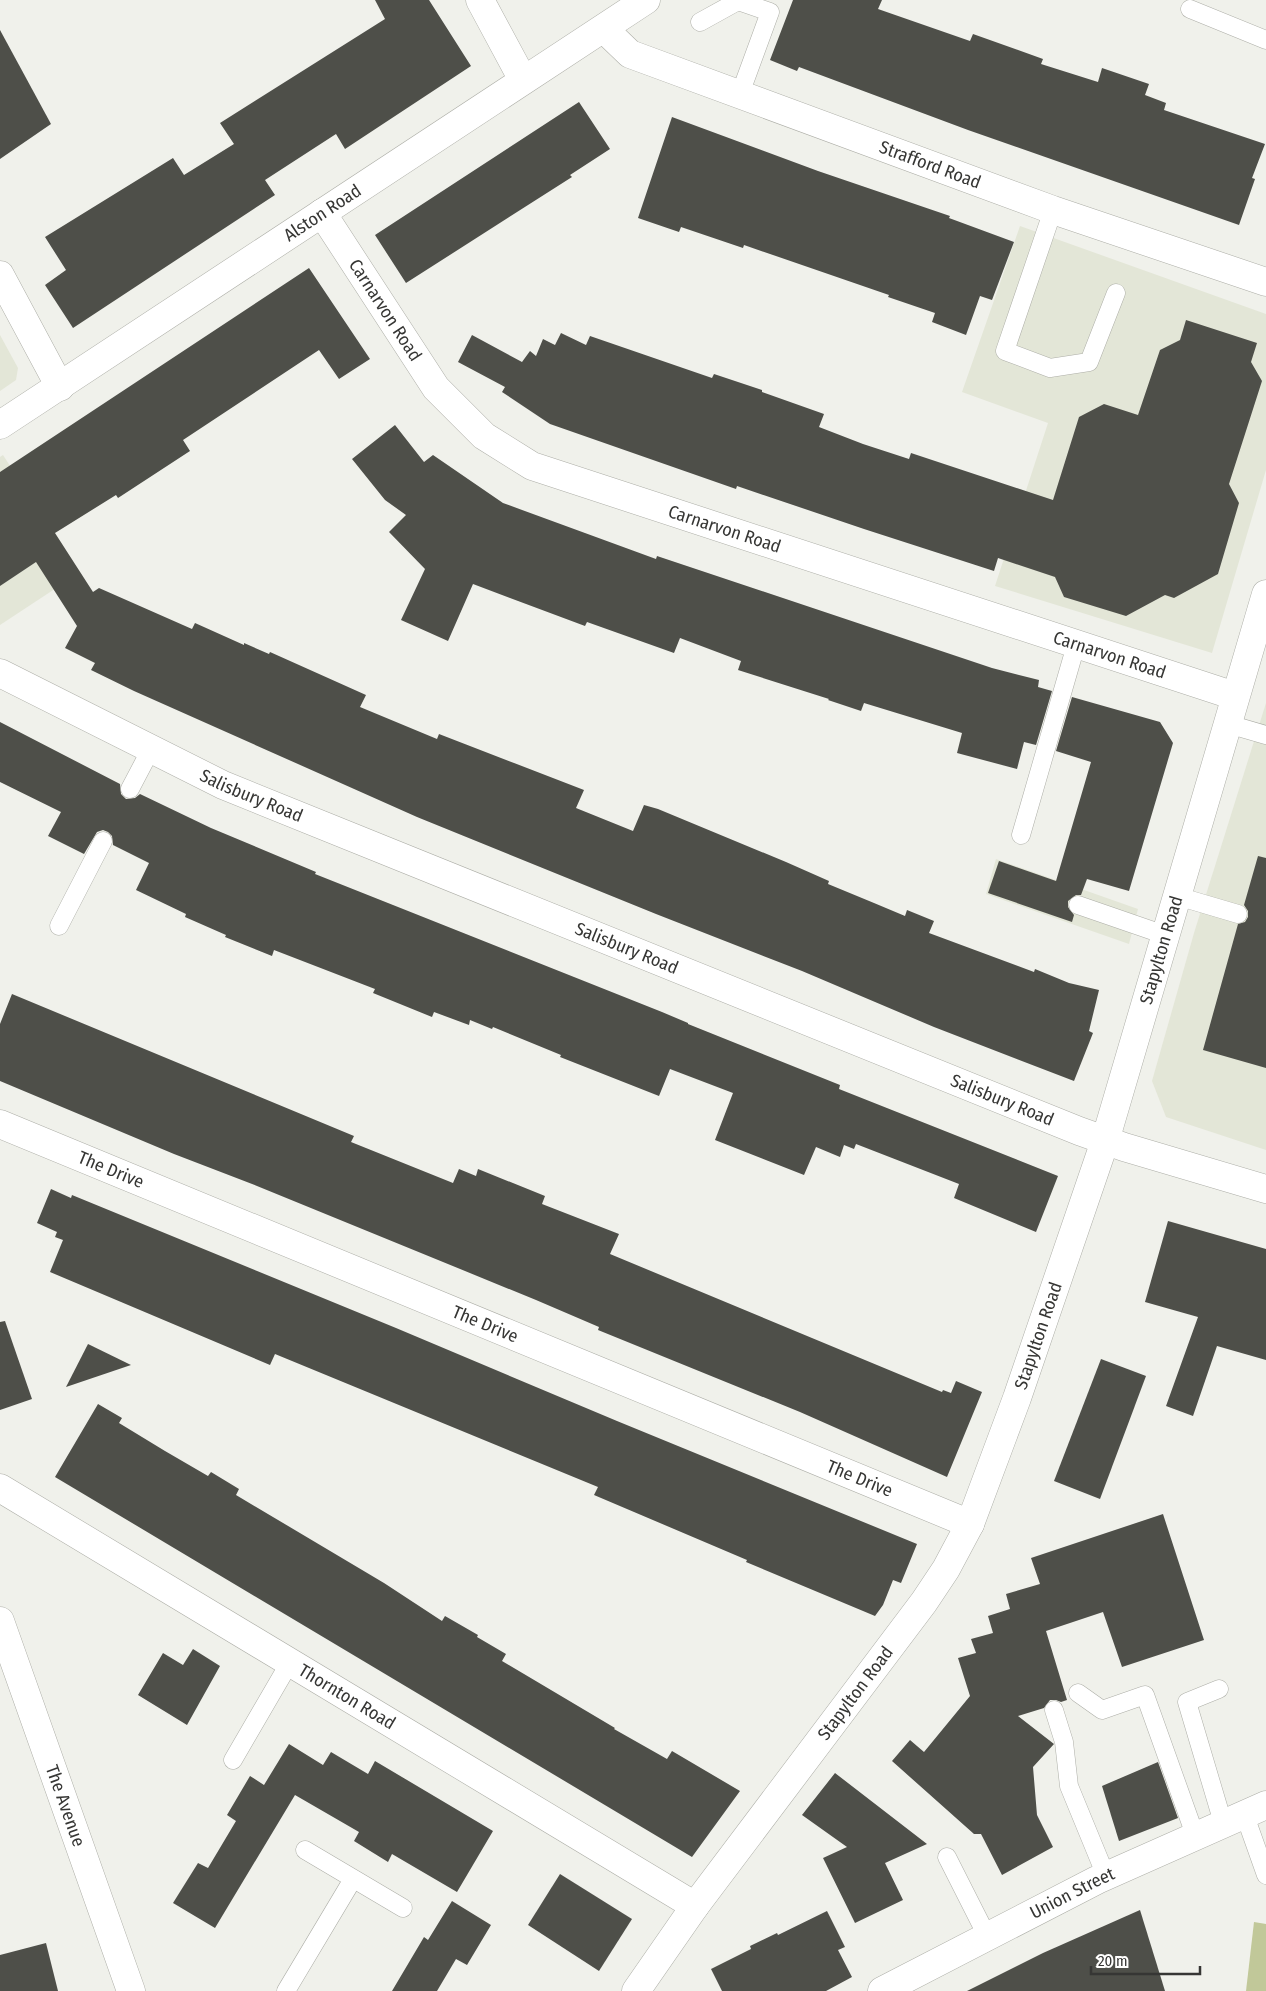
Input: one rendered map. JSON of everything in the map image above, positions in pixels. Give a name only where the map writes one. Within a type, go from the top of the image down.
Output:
[{"type":"street","points":[[480,0],[523,80]]},
{"type":"street","name":"Alston Road","points":[[0,425],[646,0]]},
{"type":"street","name":"Strafford Road","points":[[604,29],[630,54],[1053,210],[1266,282]]},
{"type":"street","name":"Carnarvon Road","points":[[322,213],[436,388],[484,436],[532,466],[1235,696]]},
{"type":"street","points":[[0,275],[60,387]]},
{"type":"street","name":"Stapylton Road","points":[[636,1991],[695,1906],[924,1602],[946,1569],[970,1524],[1018,1398],[1105,1141],[1266,594]]},
{"type":"street","name":"Salisbury Road","points":[[0,673],[232,789],[1105,1141],[1266,1189]]},
{"type":"street","name":"The Drive","points":[[0,1124],[970,1524]]},
{"type":"street","name":"Thornton Road","points":[[0,1488],[695,1906]]},
{"type":"street","name":"The Avenue","points":[[0,1621],[131,1991]]},
{"type":"street","name":"Union Street","points":[[882,1991],[1106,1876],[1244,1814]]},
{"type":"lane","points":[[700,22],[738,1],[770,12],[740,94]]},
{"type":"lane","points":[[1190,9],[1266,40]]},
{"type":"lane","points":[[1053,210],[1005,351],[1050,368],[1089,362],[1116,293]]},
{"type":"lane","points":[[1020,835],[1076,645]]},
{"type":"lane","points":[[1228,724],[1266,735]]},
{"type":"lane","points":[[130,789],[151,749]]},
{"type":"lane","points":[[58,926],[104,841]]},
{"type":"lane","points":[[1177,896],[1238,914]]},
{"type":"lane","points":[[1078,905],[1165,936]]},
{"type":"lane","points":[[233,1760],[290,1662]]},
{"type":"lane","points":[[1219,1689],[1188,1702],[1244,1814],[1266,1875]]},
{"type":"lane","points":[[1078,1693],[1102,1710],[1145,1695],[1195,1835]]},
{"type":"lane","points":[[1054,1710],[1064,1742],[1069,1786],[1106,1876]]},
{"type":"lane","points":[[305,1850],[403,1908]]},
{"type":"lane","points":[[947,1857],[986,1936]]},
{"type":"lane","points":[[286,1991],[353,1878]]},
{"type":"shaded area","points":[[1020,226],[1266,314],[1266,470],[1212,653],[995,586],[1048,423],[962,392]]},
{"type":"shaded area","points":[[0,335],[18,368],[16,380],[0,391]]},
{"type":"shaded area","points":[[3,455],[79,573],[0,625],[0,457]]},
{"type":"shaded area","points":[[1266,703],[1266,1150],[1166,1117],[1152,1081],[1194,933]]},
{"type":"shaded area","points":[[996,859],[1138,909],[1129,944],[986,894]]},
{"type":"green space","points":[[1254,1922],[1266,1924],[1266,1991],[1246,1991]]},
{"type":"building","points":[[375,0],[429,0],[471,66],[345,149],[336,134],[265,180],[275,195],[73,328],[45,285],[66,270],[45,237],[173,158],[184,175],[234,144],[220,123],[385,19]]},
{"type":"building","points":[[793,0],[882,0],[878,9],[970,41],[973,34],[1043,59],[1041,64],[1098,82],[1102,68],[1149,84],[1145,95],[1166,103],[1164,110],[1265,144],[1252,178],[1255,179],[1239,225],[968,130],[799,67],[797,71],[770,60]]},
{"type":"building","points":[[0,30],[51,124],[0,159]]},
{"type":"building","points":[[579,102],[610,149],[570,175],[572,177],[406,283],[375,235]]},
{"type":"building","points":[[672,117],[818,171],[950,216],[949,218],[1014,242],[992,300],[980,296],[966,335],[932,322],[935,313],[888,297],[889,295],[744,245],[743,248],[681,227],[679,232],[638,218]]},
{"type":"building","points":[[309,268],[370,359],[339,379],[319,350],[183,440],[190,451],[118,498],[116,495],[55,533],[93,592],[99,588],[192,629],[195,623],[244,645],[244,643],[269,654],[270,652],[366,695],[360,707],[437,739],[439,734],[584,790],[576,808],[633,831],[644,805],[658,809],[786,862],[829,881],[828,884],[905,916],[907,910],[934,921],[929,933],[1034,972],[1035,969],[1069,983],[1099,990],[1089,1031],[1093,1033],[1074,1081],[934,1027],[802,971],[417,817],[134,691],[91,670],[95,663],[65,648],[77,626],[36,562],[0,586],[0,472]]},
{"type":"building","points":[[1186,320],[1257,343],[1251,362],[1262,381],[1229,484],[1239,503],[1218,574],[1174,598],[1165,595],[1126,616],[1064,597],[1055,577],[998,558],[994,571],[737,486],[736,489],[550,424],[502,392],[505,387],[458,362],[472,335],[522,362],[530,351],[536,356],[543,339],[555,345],[561,333],[586,345],[590,336],[712,378],[714,374],[762,390],[762,392],[824,414],[819,427],[863,444],[909,459],[911,453],[1053,500],[1079,417],[1104,404],[1138,415],[1160,350],[1180,340]]},
{"type":"building","points":[[395,425],[424,462],[433,455],[503,503],[656,559],[657,556],[992,668],[1039,680],[1038,687],[1052,691],[1036,745],[1024,742],[1017,769],[957,753],[962,733],[864,703],[861,711],[738,670],[741,661],[680,638],[674,653],[587,622],[585,626],[473,584],[448,641],[401,620],[425,569],[389,532],[406,515],[385,500],[352,459]]},
{"type":"building","points":[[1072,697],[1160,722],[1173,743],[1129,891],[1087,879],[1081,895],[1076,895],[1068,901],[1068,907],[1074,915],[1072,922],[988,893],[999,861],[1056,881],[1091,762],[1056,751]]},
{"type":"building","points":[[0,722],[120,784],[121,794],[126,799],[135,798],[140,794],[211,828],[316,872],[315,874],[662,1012],[840,1085],[839,1089],[1058,1176],[1036,1232],[954,1198],[959,1184],[856,1144],[854,1149],[844,1145],[840,1157],[816,1147],[804,1175],[715,1140],[733,1093],[670,1069],[659,1096],[560,1057],[561,1055],[493,1027],[492,1029],[470,1020],[469,1025],[434,1012],[432,1017],[373,993],[375,989],[274,950],[272,956],[225,937],[226,935],[185,917],[186,914],[136,890],[149,863],[113,845],[112,836],[108,832],[103,830],[97,832],[84,854],[48,836],[61,812],[0,782]]},
{"type":"building","points":[[1258,856],[1266,858],[1266,1068],[1203,1050],[1238,924],[1245,922],[1248,917],[1248,911],[1244,905]]},
{"type":"building","points":[[12,994],[354,1136],[351,1142],[453,1183],[459,1169],[476,1176],[478,1169],[545,1196],[542,1204],[619,1234],[610,1254],[942,1392],[943,1390],[951,1393],[956,1381],[982,1392],[947,1477],[800,1412],[598,1330],[599,1327],[536,1300],[174,1154],[0,1081],[0,1024]]},
{"type":"building","points":[[51,1189],[71,1198],[72,1195],[917,1544],[901,1583],[893,1580],[883,1605],[875,1616],[594,1495],[598,1487],[275,1354],[270,1365],[50,1272],[63,1240],[55,1237],[57,1232],[37,1223]]},
{"type":"building","points":[[1168,1221],[1266,1249],[1266,1360],[1217,1346],[1193,1416],[1166,1406],[1198,1317],[1145,1302]]},
{"type":"building","points":[[5,1321],[32,1399],[0,1410],[0,1322]]},
{"type":"building","points":[[88,1344],[131,1365],[66,1387]]},
{"type":"building","points":[[1101,1359],[1146,1376],[1100,1499],[1054,1481]]},
{"type":"building","points":[[98,1404],[122,1418],[119,1423],[208,1476],[211,1472],[239,1489],[236,1495],[384,1583],[442,1621],[445,1616],[478,1635],[477,1637],[506,1654],[502,1661],[614,1729],[667,1759],[672,1751],[740,1791],[692,1857],[55,1477]]},
{"type":"building","points":[[1163,1514],[1204,1640],[1122,1667],[1103,1612],[1046,1631],[1067,1700],[1061,1702],[1050,1700],[1044,1708],[1018,1716],[1054,1744],[1033,1767],[1037,1815],[1053,1847],[1002,1875],[981,1834],[974,1834],[892,1761],[910,1740],[924,1752],[970,1696],[958,1658],[976,1653],[971,1639],[993,1633],[988,1616],[1010,1609],[1006,1594],[1040,1584],[1031,1558]]},
{"type":"building","points":[[193,1649],[220,1666],[187,1725],[138,1695],[163,1653],[183,1665]]},
{"type":"building","points":[[289,1744],[323,1765],[331,1752],[368,1774],[375,1761],[493,1831],[457,1892],[392,1854],[388,1862],[354,1841],[359,1832],[295,1795],[215,1928],[173,1903],[198,1863],[208,1868],[236,1821],[227,1815],[250,1776],[264,1785]]},
{"type":"building","points":[[1158,1762],[1178,1818],[1119,1841],[1102,1786]]},
{"type":"building","points":[[835,1773],[927,1844],[885,1863],[903,1900],[855,1923],[823,1858],[847,1847],[802,1815]]},
{"type":"building","points":[[560,1874],[632,1919],[599,1971],[528,1925]]},
{"type":"building","points":[[452,1901],[491,1925],[467,1965],[456,1959],[437,1991],[392,1991],[424,1937],[428,1940]]},
{"type":"building","points":[[1140,1910],[1165,1991],[967,1991],[1043,1953]]},
{"type":"building","points":[[827,1911],[845,1947],[838,1950],[852,1977],[826,1991],[722,1991],[711,1969],[751,1949],[750,1946],[777,1933],[778,1935]]},
{"type":"building","points":[[46,1943],[58,1991],[0,1991],[0,1955]]}]
